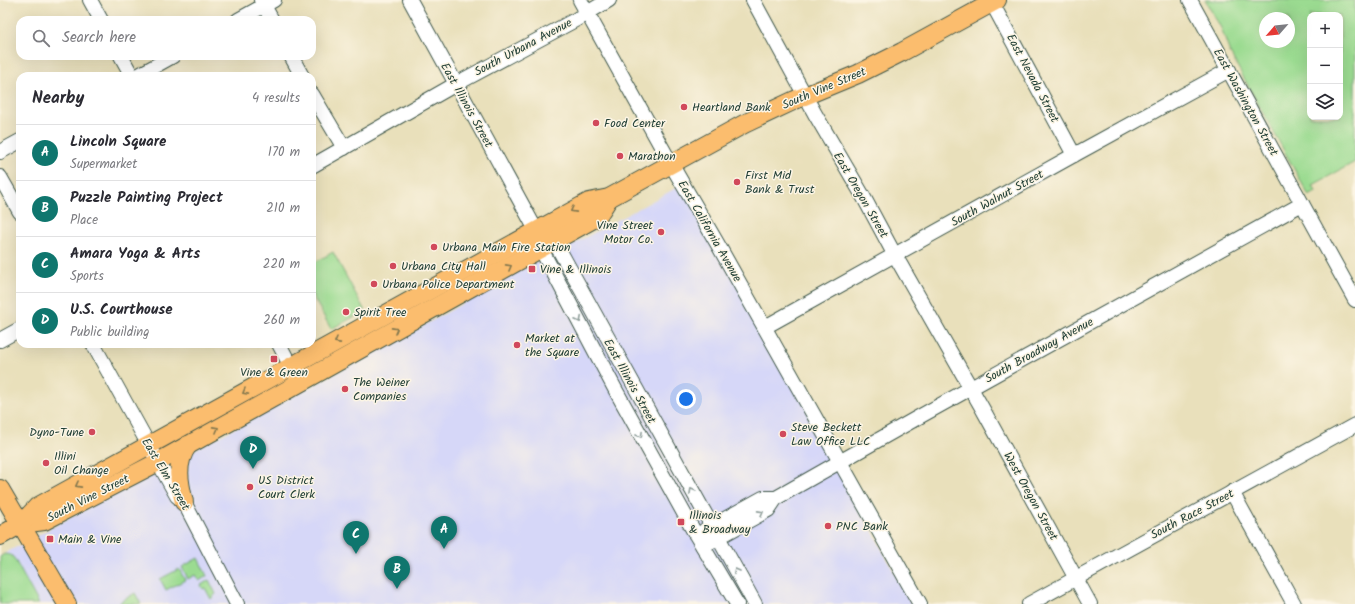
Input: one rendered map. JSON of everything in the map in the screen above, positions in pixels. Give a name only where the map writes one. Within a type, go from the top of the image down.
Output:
[{"type":"main road","name":"South Vine Street","points":[[21,524],[36,507],[149,446],[536,230],[589,202],[609,198],[744,124],[858,74],[902,52],[995,1]]},
{"type":"main road","name":"South Vine Street","points":[[21,524],[44,521],[158,462],[597,217],[609,198]]},
{"type":"main road","points":[[462,271],[471,288]]},
{"type":"main road","points":[[361,328],[370,344]]},
{"type":"main road","points":[[184,502],[179,472],[181,457],[188,445]]},
{"type":"main road","points":[[0,489],[67,604]]},
{"type":"main road","points":[[0,536],[21,524]]},
{"type":"street","points":[[90,0],[99,16]]},
{"type":"street","name":"East Illinois Street","points":[[410,0],[536,230],[584,297],[755,604]]},
{"type":"street","name":"East California Avenue","points":[[580,0],[671,164],[841,461],[920,604]]},
{"type":"street","name":"South Urbana Avenue","points":[[316,164],[456,84],[609,0]]},
{"type":"street","name":"East Oregon Street","points":[[753,0],[805,96],[971,388]]},
{"type":"street","name":"East Washington Street","points":[[1190,0],[1355,300]]},
{"type":"street","name":"East Nevada Street","points":[[995,1],[1074,154]]},
{"type":"street","points":[[244,16],[266,2],[271,16]]},
{"type":"street","points":[[123,60],[130,72]]},
{"type":"street","points":[[143,72],[166,60]]},
{"type":"street","points":[[293,60],[300,72]]},
{"type":"street","name":"South Walnut Street","points":[[765,327],[1074,154],[1229,70]]},
{"type":"street","points":[[316,101],[344,148]]},
{"type":"street","points":[[0,152],[16,143]]},
{"type":"street","points":[[0,177],[16,205]]},
{"type":"street","name":"South Broadway Avenue","points":[[700,541],[715,532],[768,510],[776,498],[1302,204]]},
{"type":"street","name":"East Illinois Street","points":[[547,245],[571,304],[615,389],[700,541],[738,604]]},
{"type":"street","points":[[571,304],[584,297]]},
{"type":"street","points":[[0,340],[16,331]]},
{"type":"street","name":"East Elm Street","points":[[95,348],[177,496],[184,502],[237,604]]},
{"type":"street","points":[[281,348],[300,383]]},
{"type":"street","name":"West Oregon Street","points":[[971,388],[1090,604]]},
{"type":"street","name":"South Race Street","points":[[1029,604],[1355,425]]},
{"type":"street","points":[[1232,492],[1294,604]]},
{"type":"shaded area","points":[[687,182],[911,604],[0,604],[0,556],[439,317],[537,261],[539,263]]},
{"type":"green space","points":[[1205,0],[1355,0],[1355,162],[1313,185],[1316,192],[1309,196],[1230,53],[1221,28]]},
{"type":"green space","points":[[333,252],[365,311],[331,329],[316,302],[316,262]]},
{"type":"green space","points":[[4,554],[11,555],[14,558],[39,604],[0,604],[0,557]]},
{"type":"green space","points":[[198,558],[207,576],[199,581],[195,575],[188,579],[182,567]]},
{"type":"green space","points":[[179,569],[185,580],[166,590],[160,579]]},
{"type":"green space","points":[[209,580],[216,594],[211,599],[205,588],[203,589],[201,585]]},
{"type":"green space","points":[[135,593],[141,604],[121,604],[120,602]]},
{"type":"place","name":"Heartland Bank","points":[[684,107]]},
{"type":"place","name":"Food Center","points":[[596,123]]},
{"type":"place","name":"Marathon","points":[[620,156]]},
{"type":"place","name":"First Mid Bank & Trust","points":[[737,182]]},
{"type":"place","name":"Vine Street Motor Co.","points":[[661,232]]},
{"type":"place","name":"Urbana Main Fire Station","points":[[434,247]]},
{"type":"place","name":"Urbana City Hall","points":[[393,266]]},
{"type":"place","name":"Vine & Illinois","points":[[532,269]]},
{"type":"place","name":"Urbana Police Department","points":[[374,284]]},
{"type":"place","name":"Spirit Tree","points":[[346,312]]},
{"type":"place","name":"Market at the Square","points":[[517,345]]},
{"type":"place","name":"Vine & Green","points":[[274,359]]},
{"type":"place","name":"The Weiner Companies","points":[[345,389]]},
{"type":"place","name":"Dyno-Tune","points":[[92,432]]},
{"type":"place","name":"Steve Beckett Law Office LLC","points":[[783,434]]},
{"type":"place","name":"Illini Oil Change","points":[[46,463]]},
{"type":"place","name":"U.S. Courthouse","points":[[253,469]]},
{"type":"place","name":"US District Court Clerk","points":[[250,487]]},
{"type":"place","name":"Illinois & Broadway","points":[[681,522]]},
{"type":"place","name":"PNC Bank","points":[[828,526]]},
{"type":"place","name":"Main & Vine","points":[[50,539]]},
{"type":"place","name":"Lincoln Square","points":[[444,549]]},
{"type":"place","name":"Amara Yoga & Arts","points":[[356,554]]},
{"type":"place","name":"Puzzle Painting Project","points":[[397,589]]}]
